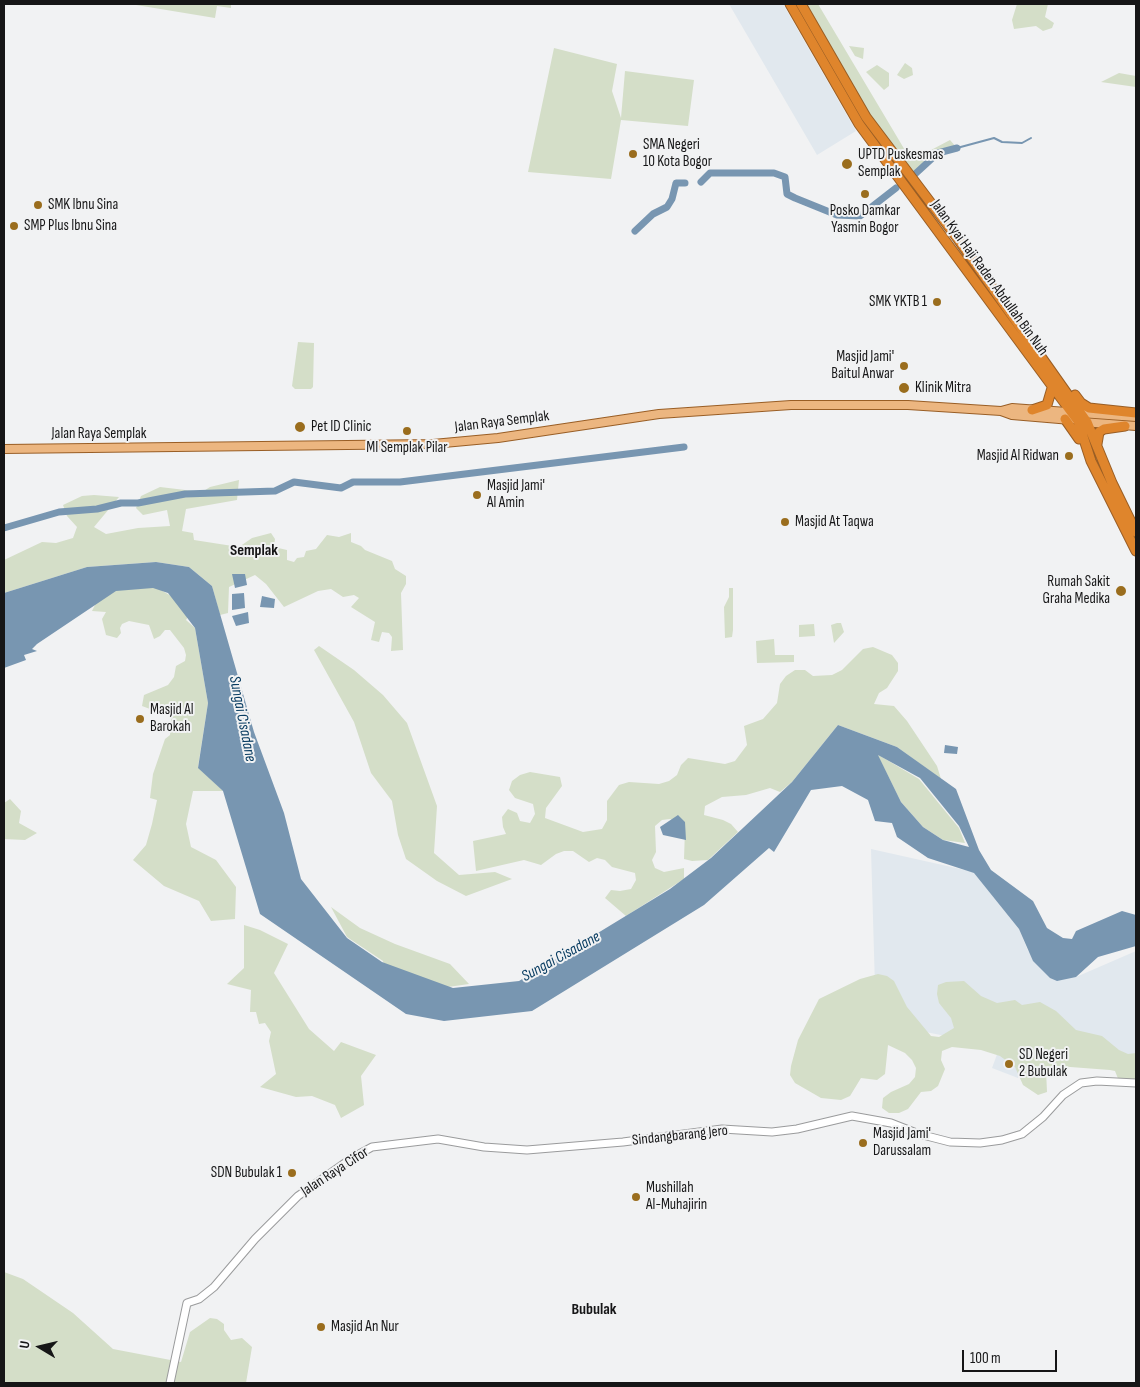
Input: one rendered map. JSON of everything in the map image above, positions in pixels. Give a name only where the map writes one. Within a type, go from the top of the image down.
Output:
[{"type":"highway","name":"Jalan Kyai Haji Raden Abdullah Bin Nuh","points":[[790,4],[859,124],[891,169],[957,254],[1052,388],[1068,416],[1082,419]]},
{"type":"highway","name":"Jalan Kyai Haji Raden Abdullah Bin Nuh","points":[[801,4],[866,117],[958,239],[1042,357],[1082,419],[1136,532]]},
{"type":"highway","points":[[891,169],[899,163]]},
{"type":"highway","points":[[1042,357],[1086,407],[1136,413]]},
{"type":"highway","points":[[1032,410],[1047,405],[1052,388]]},
{"type":"highway","points":[[1068,416],[1091,461]]},
{"type":"highway","name":"Jalan Kyai Haji Raden Abdullah Bin Nuh","points":[[1082,419],[1091,461],[1120,523],[1136,551]]},
{"type":"highway","points":[[1098,452],[1096,440],[1104,428],[1125,426]]},
{"type":"main road","name":"Jalan Raya Semplak","points":[[4,449],[438,444],[659,414],[756,406],[908,405],[1001,411],[1012,415],[1068,416]]},
{"type":"main road","name":"Jalan Raya Semplak","points":[[1001,411],[1012,408],[1068,416]]},
{"type":"main road","points":[[1082,419],[1136,418]]},
{"type":"main road","points":[[1082,419],[1136,426]]},
{"type":"street","name":"Sindangbarang Jero","points":[[527,1150],[623,1142],[722,1129],[772,1132],[798,1129],[852,1116],[891,1123],[919,1134],[950,1142],[980,1143],[1022,1134],[1043,1117],[1063,1095],[1081,1083],[1097,1081],[1136,1083]]},
{"type":"street","name":"Jalan Raya Cifor","points":[[170,1383],[187,1303],[200,1298],[214,1288],[255,1239],[293,1200],[361,1152],[372,1147],[432,1140],[501,1149],[527,1150]]},
{"type":"shaded area","points":[[729,4],[783,4],[856,131],[817,155]]},
{"type":"shaded area","points":[[871,849],[974,872],[1019,929],[1028,951],[1076,977],[1136,951],[1136,1059],[1040,1055],[876,1022]]},
{"type":"shaded area","name":"SD Negeri 2 Bubulak","points":[[999,1049],[1027,1061],[1018,1078],[992,1068]]},
{"type":"green space","points":[[130,4],[231,4],[231,8],[217,6],[215,18]]},
{"type":"green space","points":[[790,4],[818,4],[909,157],[914,159],[950,140],[957,148],[938,153],[914,175],[900,163],[891,169]]},
{"type":"green space","points":[[1017,4],[1048,4],[1045,17],[1054,23],[1052,28],[1043,31],[1036,26],[1014,29],[1012,20]]},
{"type":"green space","points":[[849,46],[864,48],[863,59],[855,56]]},
{"type":"green space","points":[[554,48],[617,64],[612,91],[621,118],[625,71],[694,80],[688,126],[621,120],[611,179],[528,172]]},
{"type":"green space","points":[[905,63],[912,68],[913,75],[904,79],[897,75]]},
{"type":"green space","points":[[877,65],[889,73],[889,86],[884,90],[866,72]]},
{"type":"green space","points":[[1119,73],[1136,76],[1136,87],[1101,82]]},
{"type":"green space","points":[[298,342],[314,343],[313,387],[311,389],[295,389],[292,386]]},
{"type":"green space","points":[[239,480],[237,500],[186,509],[182,531],[193,533],[194,540],[239,547],[252,538],[271,533],[275,539],[274,547],[287,550],[287,560],[294,562],[297,558],[304,557],[306,551],[316,549],[327,535],[339,537],[351,533],[351,542],[392,561],[395,569],[406,576],[406,584],[401,593],[403,650],[391,651],[392,637],[389,633],[382,632],[379,642],[371,640],[375,622],[351,607],[359,598],[354,595],[343,597],[331,589],[318,591],[284,607],[266,584],[255,575],[229,587],[228,613],[220,615],[212,586],[189,567],[156,562],[87,567],[4,593],[4,560],[42,542],[56,543],[73,538],[77,527],[67,516],[63,505],[82,496],[119,497],[94,527],[106,534],[138,528],[170,526],[167,510],[143,515],[136,508],[141,496],[160,487],[202,492],[210,487]]},
{"type":"green space","points":[[152,585],[180,601],[189,615],[186,620],[195,628],[208,703],[198,767],[223,791],[193,791],[186,824],[191,847],[216,860],[236,887],[235,919],[211,921],[199,901],[164,886],[133,860],[146,845],[152,824],[157,800],[150,798],[153,774],[165,739],[170,735],[171,723],[171,712],[159,710],[159,705],[153,706],[150,709],[142,706],[144,695],[168,685],[174,677],[176,666],[185,661],[186,655],[184,648],[170,630],[165,630],[154,639],[149,625],[129,621],[122,624],[120,628],[121,633],[117,638],[106,635],[102,619],[106,612],[92,611],[103,589]]},
{"type":"green space","points":[[729,588],[733,588],[733,630],[732,637],[725,638],[724,607],[729,597]]},
{"type":"green space","points":[[841,623],[844,632],[834,643],[831,625]]},
{"type":"green space","points":[[814,624],[815,636],[799,637],[799,625]]},
{"type":"green space","points":[[774,639],[775,655],[794,655],[794,662],[757,663],[756,641]]},
{"type":"green space","points":[[319,646],[354,670],[383,695],[407,723],[437,806],[434,853],[459,875],[495,872],[512,879],[466,896],[437,881],[406,859],[398,835],[392,801],[371,773],[354,722],[314,650]]},
{"type":"green space","points":[[873,647],[892,655],[898,663],[898,671],[887,688],[879,693],[874,704],[894,706],[907,721],[937,766],[941,779],[897,747],[838,725],[792,782],[780,792],[770,788],[746,795],[722,797],[705,806],[704,815],[731,824],[738,832],[708,860],[692,861],[684,859],[685,829],[678,822],[670,819],[662,820],[655,826],[656,852],[652,860],[655,868],[664,872],[684,868],[684,879],[626,916],[605,898],[611,890],[631,889],[636,880],[635,873],[612,867],[605,860],[597,858],[589,862],[573,851],[564,851],[556,854],[541,865],[524,860],[476,871],[473,841],[506,834],[502,817],[508,809],[517,813],[520,821],[530,823],[535,814],[533,804],[515,798],[509,790],[512,781],[520,775],[530,772],[560,777],[562,786],[546,808],[545,818],[583,832],[602,829],[607,820],[607,801],[619,785],[629,782],[659,784],[669,781],[677,775],[681,765],[688,758],[725,764],[735,761],[747,745],[744,726],[763,719],[777,703],[780,684],[786,676],[795,670],[805,670],[813,676],[832,675],[842,670],[863,649]]},
{"type":"green space","points":[[877,754],[919,779],[959,828],[965,843],[943,840],[923,827],[901,802]]},
{"type":"green space","points":[[10,799],[21,811],[19,823],[37,833],[25,840],[4,839],[4,803]]},
{"type":"green space","points":[[331,907],[360,928],[395,944],[450,964],[469,984],[448,987],[387,975],[383,961],[347,937]]},
{"type":"green space","points":[[244,925],[260,930],[288,944],[274,973],[309,1029],[334,1051],[341,1042],[376,1055],[361,1076],[364,1105],[341,1118],[335,1105],[312,1096],[296,1097],[260,1087],[276,1074],[269,1041],[271,1032],[265,1023],[259,1024],[256,1012],[250,1012],[251,990],[227,984],[244,968]]},
{"type":"green space","points":[[878,974],[887,976],[894,981],[907,1007],[931,1036],[939,1037],[954,1028],[951,1018],[939,1003],[937,994],[938,985],[946,982],[964,981],[981,996],[997,1003],[1015,1000],[1022,1005],[1040,1002],[1056,1011],[1076,1030],[1102,1036],[1119,1050],[1128,1054],[1136,1053],[1136,1085],[1119,1081],[1115,1071],[1057,1066],[1046,1070],[1047,1092],[1038,1095],[1023,1085],[1015,1067],[1000,1056],[981,1050],[952,1047],[942,1051],[941,1060],[945,1069],[938,1086],[931,1091],[921,1092],[908,1109],[899,1113],[889,1113],[882,1108],[883,1098],[909,1084],[915,1077],[916,1068],[912,1060],[905,1053],[888,1045],[885,1074],[877,1080],[861,1078],[850,1096],[841,1100],[821,1098],[795,1083],[790,1075],[798,1040],[819,999],[860,979]]},
{"type":"green space","points":[[4,1272],[23,1279],[73,1313],[113,1349],[181,1362],[190,1332],[210,1318],[217,1319],[224,1324],[224,1330],[231,1340],[242,1338],[252,1347],[246,1383],[4,1383]]},
{"type":"water","name":"Sungai Cisadane","points":[[156,562],[189,567],[212,586],[254,732],[284,813],[301,879],[347,938],[382,962],[453,988],[519,981],[670,889],[711,858],[792,782],[838,725],[897,747],[956,789],[979,850],[991,870],[1033,901],[1047,928],[1063,938],[1072,939],[1076,931],[1122,911],[1136,915],[1136,946],[1098,957],[1076,977],[1057,981],[1050,978],[1033,961],[1019,929],[974,873],[928,858],[897,837],[892,823],[875,821],[868,800],[842,786],[811,790],[774,852],[769,848],[704,905],[532,1011],[444,1021],[406,1014],[260,914],[223,791],[198,768],[208,703],[195,628],[168,593],[153,588],[116,591],[37,644],[32,649],[37,651],[24,655],[26,660],[4,668],[4,593],[87,567]],"holes":[[[878,755],[920,778],[959,826],[969,847],[943,840],[923,827],[901,802]]]},
{"type":"water","points":[[232,574],[245,574],[247,585],[235,588]]},
{"type":"water","points":[[244,593],[245,608],[232,610],[232,594]]},
{"type":"water","points":[[262,596],[275,599],[274,608],[260,607]]},
{"type":"water","points":[[248,612],[249,623],[236,626],[232,616]]},
{"type":"water","points":[[945,745],[958,747],[957,754],[944,753]]},
{"type":"water","points":[[678,815],[685,822],[686,840],[663,835],[660,827]]},
{"type":"waterway","points":[[957,148],[994,138],[1002,142],[1022,143],[1031,138]]},
{"type":"waterway","points":[[914,175],[938,153],[957,148]]},
{"type":"waterway","points":[[701,182],[710,173],[774,173],[785,177],[787,194],[837,215],[860,216],[896,188]]},
{"type":"waterway","points":[[635,231],[653,214],[667,207],[672,199],[676,183],[685,183]]},
{"type":"waterway","points":[[4,528],[59,512],[97,509],[121,503],[138,503],[185,494],[275,491],[294,482],[341,488],[353,482],[400,482],[684,447]]},
{"type":"place","name":"SMA Negeri 10 Kota Bogor","points":[[633,154]]},
{"type":"place","name":"UPTD Puskesmas Semplak","points":[[847,164]]},
{"type":"place","name":"Posko Damkar Yasmin Bogor","points":[[865,194]]},
{"type":"place","name":"SMK Ibnu Sina","points":[[38,205]]},
{"type":"place","name":"SMP Plus Ibnu Sina","points":[[14,226]]},
{"type":"place","name":"SMK YKTB 1","points":[[937,302]]},
{"type":"place","name":"Masjid Jami' Baitul Anwar","points":[[904,366]]},
{"type":"place","name":"Klinik Mitra","points":[[904,388]]},
{"type":"place","name":"Pet ID Clinic","points":[[300,427]]},
{"type":"place","name":"MI Semplak Pilar","points":[[407,431]]},
{"type":"place","name":"Masjid Al Ridwan","points":[[1069,456]]},
{"type":"place","name":"Masjid Jami' Al Amin","points":[[477,495]]},
{"type":"place","name":"Masjid At Taqwa","points":[[785,522]]},
{"type":"place","name":"Rumah Sakit Graha Medika","points":[[1121,591]]},
{"type":"place","name":"Masjid Al Barokah","points":[[140,719]]},
{"type":"place","name":"SD Negeri 2 Bubulak","points":[[1009,1064]]},
{"type":"place","name":"Masjid Jami' Darussalam","points":[[863,1143]]},
{"type":"place","name":"SDN Bubulak 1","points":[[292,1173]]},
{"type":"place","name":"Mushillah Al-Muhajirin","points":[[636,1197]]},
{"type":"place","name":"Masjid An Nur","points":[[321,1327]]},
{"type":"district","name":"Semplak","points":[[254,551]]},
{"type":"district","name":"Bubulak","points":[[594,1310]]}]
